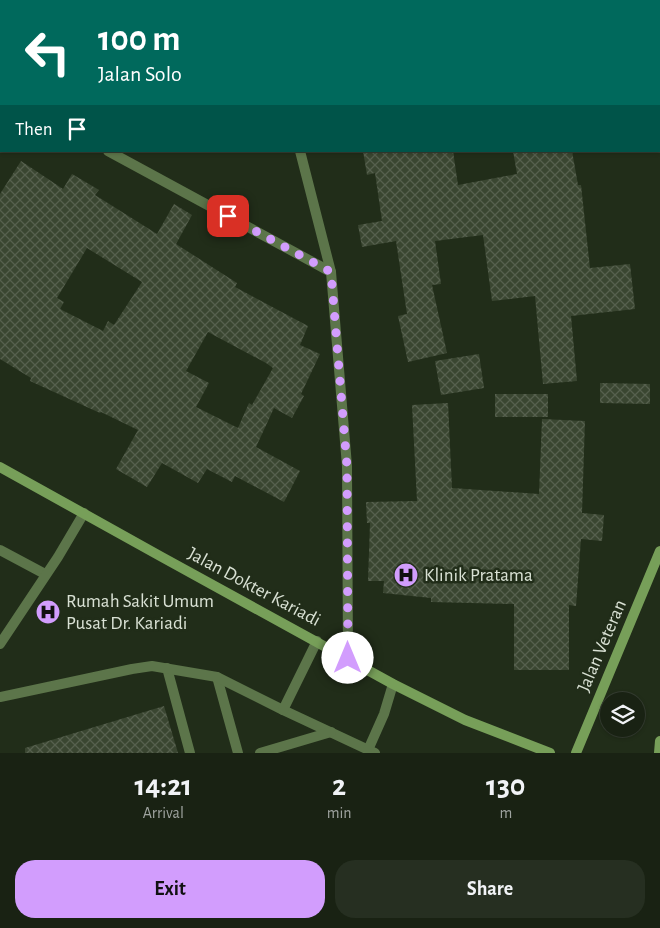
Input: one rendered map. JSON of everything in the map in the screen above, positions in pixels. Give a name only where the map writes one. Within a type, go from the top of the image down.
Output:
[{"type":"main road","name":"Jalan Dokter Kariadi","points":[[0,467],[393,684],[464,720],[550,753]]},
{"type":"main road","name":"Jalan Veteran","points":[[576,753],[660,552]]},
{"type":"main road","points":[[659,753],[660,741]]},
{"type":"street","points":[[110,152],[331,272]]},
{"type":"street","points":[[300,152],[331,272],[347,466],[348,658]]},
{"type":"street","points":[[0,644],[58,557],[84,513]]},
{"type":"street","points":[[0,550],[45,574]]},
{"type":"street","points":[[283,710],[317,641]]},
{"type":"street","points":[[0,697],[132,669],[152,666],[167,668],[217,677],[331,732],[367,752],[384,714],[393,684]]},
{"type":"street","points":[[167,668],[190,753]]},
{"type":"street","points":[[217,677],[238,753]]},
{"type":"street","points":[[260,753],[331,732]]},
{"type":"building","points":[[363,152],[453,152],[458,185],[517,174],[513,152],[572,152],[578,185],[581,185],[590,268],[630,264],[635,309],[571,316],[577,381],[543,384],[535,296],[492,301],[483,235],[435,241],[441,284],[432,285],[447,353],[408,362],[398,316],[407,314],[396,241],[362,247],[358,225],[382,221],[375,173],[367,175]]},
{"type":"building","points":[[21,161],[63,189],[72,174],[99,190],[95,195],[157,234],[174,204],[192,215],[176,244],[237,283],[235,287],[308,326],[300,345],[320,354],[301,394],[304,396],[292,418],[274,408],[256,447],[300,471],[284,502],[235,476],[232,482],[207,469],[198,483],[162,463],[147,487],[116,469],[138,430],[30,381],[31,378],[0,359],[0,194]],"holes":[[[87,248],[142,282],[114,325],[108,321],[103,331],[60,309],[64,302],[57,298]],[[208,332],[273,368],[252,405],[249,403],[238,428],[196,407],[209,383],[186,371]]]},
{"type":"building","points":[[479,354],[484,388],[441,395],[435,361]]},
{"type":"building","points":[[600,383],[650,384],[650,404],[600,403]]},
{"type":"building","points":[[495,394],[548,394],[548,417],[495,417]]},
{"type":"building","points":[[448,403],[452,488],[539,494],[542,419],[585,421],[582,513],[604,515],[602,541],[581,539],[576,606],[569,605],[569,670],[514,670],[514,604],[431,602],[431,598],[383,593],[384,581],[368,581],[370,523],[367,523],[366,502],[417,501],[412,405]]},
{"type":"building","points":[[164,706],[178,753],[25,753],[25,748]]},
{"type":"place","name":"Klinik Pratama","points":[[406,575]]},
{"type":"place","name":"Rumah Sakit Umum Pusat Dr. Kariadi","points":[[48,612]]},
{"type":"route","points":[[228,216],[331,272],[347,466],[348,658]]}]
